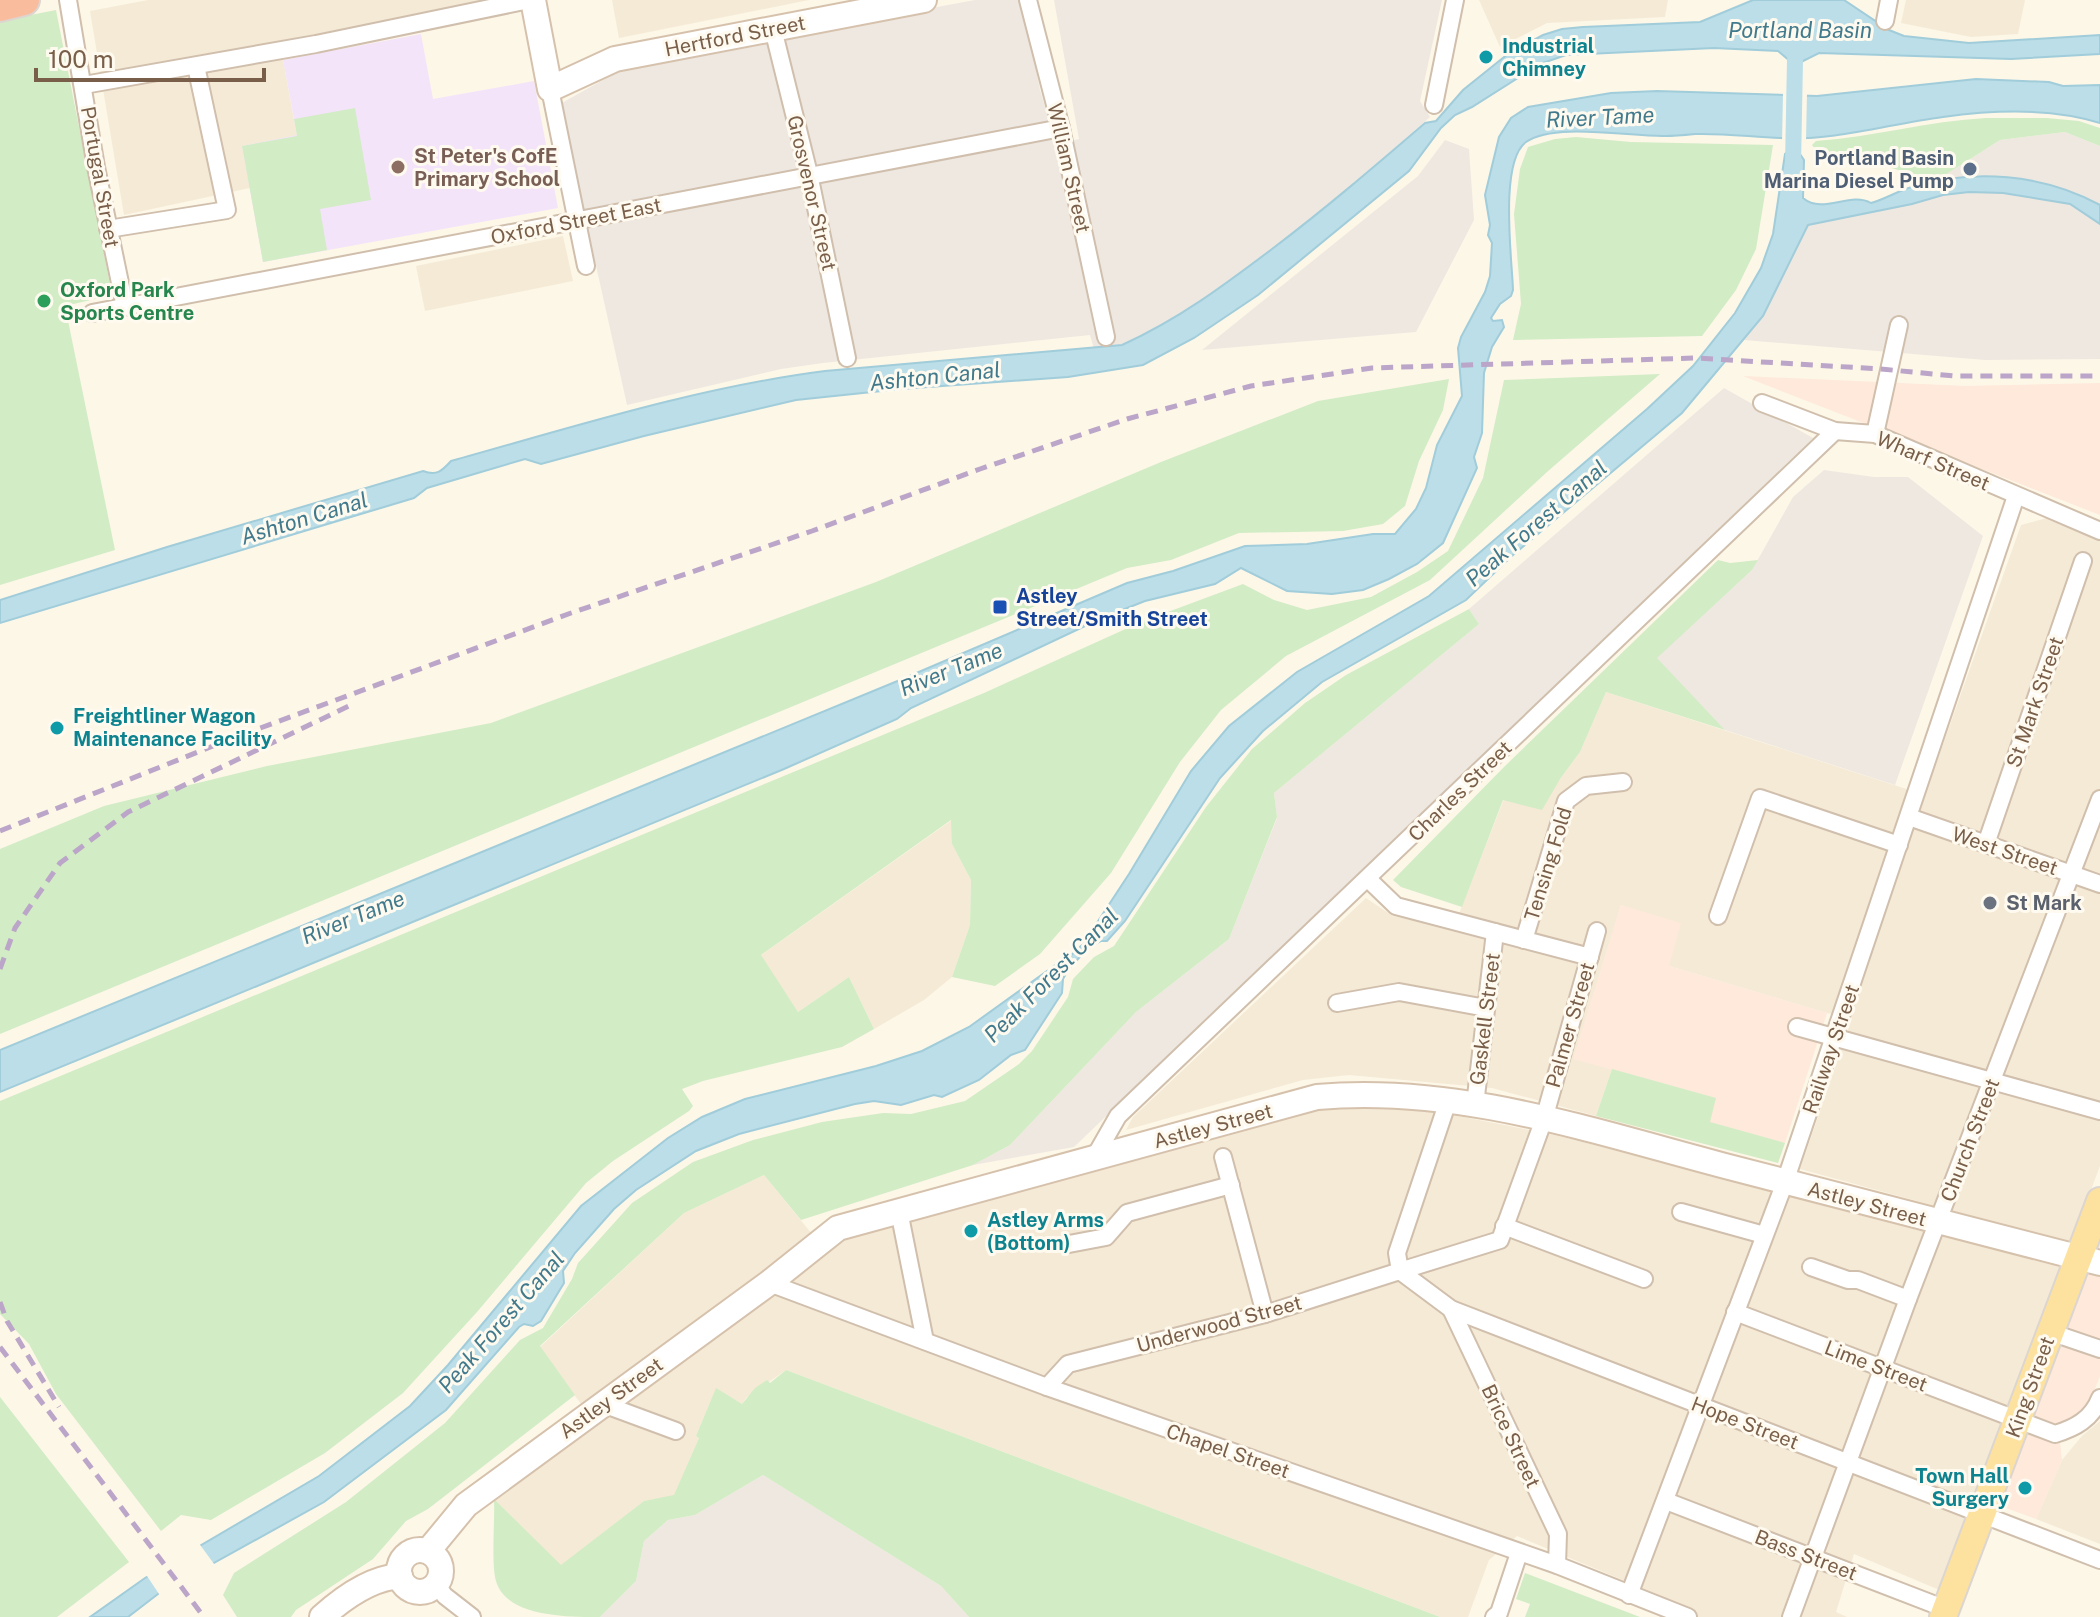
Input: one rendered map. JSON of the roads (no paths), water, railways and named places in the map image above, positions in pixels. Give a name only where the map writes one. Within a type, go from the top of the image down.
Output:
[{"type":"highway","points":[[0,6],[24,0]]},
{"type":"main road","points":[[531,0],[550,89]]},
{"type":"main road","name":"Hertford Street","points":[[550,89],[615,59],[924,0]]},
{"type":"main road","name":"Astley Street","points":[[428,1551],[466,1505],[769,1283],[838,1228],[1317,1097],[1362,1093],[1448,1101],[1544,1119],[2089,1260]]},
{"type":"main road","name":"King Street","points":[[1945,1613],[2050,1332],[2089,1260],[2100,1201]]},
{"type":"main road","points":[[415,1550],[428,1551],[441,1566],[436,1585],[431,1589],[419,1591],[407,1587],[400,1576],[401,1563],[415,1550]]},
{"type":"main road","points":[[322,1617],[363,1588],[389,1577],[400,1576]]},
{"type":"street","name":"Portugal Street","points":[[68,0],[108,229],[125,307]]},
{"type":"street","points":[[84,85],[531,0]]},
{"type":"street","name":"William Street","points":[[1028,0],[1061,128],[1106,337]]},
{"type":"street","points":[[1434,105],[1455,0]]},
{"type":"street","points":[[1885,21],[1889,0]]},
{"type":"street","name":"Grosvenor Street","points":[[773,29],[809,174],[847,358]]},
{"type":"street","points":[[108,229],[227,210],[196,66]]},
{"type":"street","points":[[550,89],[586,266]]},
{"type":"street","name":"Oxford Street East","points":[[92,313],[1061,128]]},
{"type":"street","points":[[1875,434],[1899,325]]},
{"type":"street","name":"Wharf Street","points":[[1762,403],[1835,431],[1875,434],[2100,531]]},
{"type":"street","name":"Charles Street","points":[[1094,1158],[1118,1116],[1835,431]]},
{"type":"street","name":"Railway Street","points":[[1629,1595],[1785,1182],[2016,496]]},
{"type":"street","name":"St Mark Street","points":[[1986,844],[2083,561]]},
{"type":"street","name":"Tensing Fold","points":[[1524,940],[1566,801],[1586,786],[1623,782]]},
{"type":"street","points":[[1718,916],[1760,798],[1899,845]]},
{"type":"street","name":"Church Street","points":[[1791,1617],[1908,1299],[2100,799]]},
{"type":"street","name":"West Street","points":[[1909,817],[2100,884]]},
{"type":"street","points":[[1368,879],[1396,906],[1590,957]]},
{"type":"street","name":"Palmer Street","points":[[1504,1226],[1544,1119],[1597,931]]},
{"type":"street","name":"Gaskell Street","points":[[1475,1105],[1495,932]]},
{"type":"street","points":[[1337,1003],[1399,992],[1486,1008]]},
{"type":"street","points":[[1797,1027],[2100,1111]]},
{"type":"street","points":[[1400,1271],[1397,1253],[1448,1101]]},
{"type":"street","points":[[1223,1157],[1265,1314]]},
{"type":"street","points":[[1069,1244],[1106,1237],[1127,1213],[1231,1185]]},
{"type":"street","points":[[899,1211],[925,1341]]},
{"type":"street","points":[[1681,1212],[1764,1235]]},
{"type":"street","points":[[1504,1226],[1644,1279]]},
{"type":"street","name":"Underwood Street","points":[[1047,1387],[1068,1364],[1265,1314],[1500,1240],[1504,1226]]},
{"type":"street","points":[[1811,1267],[1908,1299]]},
{"type":"street","name":"Hope Street","points":[[1400,1271],[1451,1309],[2100,1560]]},
{"type":"street","name":"Chapel Street","points":[[769,1283],[1047,1387],[1557,1565],[1688,1617]]},
{"type":"street","name":"Brice Street","points":[[1451,1309],[1558,1534],[1557,1565]]},
{"type":"street","name":"Lime Street","points":[[1735,1312],[2055,1434],[2076,1427],[2097,1407],[2100,1398]]},
{"type":"street","points":[[2050,1332],[2100,1349]]},
{"type":"street","points":[[603,1404],[676,1431]]},
{"type":"street","name":"Bass Street","points":[[1666,1501],[1945,1613]]},
{"type":"street","points":[[1494,1617],[1499,1613],[1519,1553]]},
{"type":"street","points":[[436,1585],[472,1617]]},
{"type":"water","points":[[1753,0],[1844,0],[1889,30],[1904,36],[1969,43],[2100,35],[2100,54],[2011,59],[1819,53],[1801,62],[1799,79],[1795,83],[1790,78],[1791,62],[1778,51],[1714,48],[1566,55],[1540,64],[1455,115],[1441,128],[1409,171],[1258,295],[1194,338],[1143,365],[1068,377],[796,400],[541,464],[525,459],[427,488],[414,498],[0,623],[0,600],[423,471],[436,473],[451,461],[683,398],[825,371],[1122,345],[1182,313],[1272,249],[1425,123],[1436,121],[1463,90],[1509,53],[1562,29],[1700,22]]},
{"type":"water","name":"River Tame","points":[[1976,79],[2049,82],[2063,86],[2100,85],[2100,123],[2062,115],[2002,112],[1943,117],[1821,137],[1650,136],[1573,132],[1539,136],[1526,142],[1512,169],[1509,212],[1513,290],[1491,318],[1493,321],[1502,320],[1504,327],[1492,347],[1484,373],[1482,433],[1474,457],[1477,468],[1443,543],[1417,564],[1389,579],[1363,590],[1332,594],[1287,591],[1241,568],[1215,584],[1145,601],[1102,618],[911,708],[897,719],[784,769],[0,1092],[0,1050],[900,680],[1127,583],[1245,546],[1307,544],[1373,534],[1395,534],[1416,509],[1426,488],[1437,445],[1462,396],[1458,348],[1490,276],[1492,243],[1488,235],[1490,225],[1485,195],[1499,137],[1511,118],[1528,107],[1611,93],[1657,91],[1817,96]]},
{"type":"water","points":[[1794,145],[1804,160],[1803,198],[1811,203],[1863,200],[1871,203],[1935,181],[1959,177],[2008,177],[2055,186],[2100,205],[2100,224],[2070,204],[2003,193],[1969,192],[1808,225],[1763,316],[1682,413],[1513,555],[1466,600],[1322,682],[1263,731],[1220,778],[1125,921],[1107,941],[1087,949],[1068,970],[1063,979],[1062,993],[1025,1050],[1011,1055],[979,1080],[942,1097],[934,1095],[901,1105],[874,1101],[855,1104],[739,1134],[696,1151],[636,1190],[614,1209],[563,1271],[564,1283],[541,1321],[533,1326],[524,1324],[519,1327],[446,1410],[324,1502],[158,1594],[128,1617],[90,1617],[145,1578],[319,1476],[410,1406],[581,1206],[668,1138],[702,1117],[745,1099],[876,1066],[922,1051],[969,1027],[1065,961],[1083,944],[1191,771],[1229,726],[1297,672],[1429,596],[1693,366],[1735,313],[1761,268],[1773,234],[1785,154]]},
{"type":"waterway","name":"Peak Forest Canal","points":[[1793,165],[1795,60]]},
{"type":"railway","points":[[0,831],[228,740],[571,613],[1127,419],[1251,386],[1372,368],[1695,358],[1954,376],[2100,376]]},
{"type":"railway","points":[[0,969],[15,928],[60,863],[128,812],[353,704]]},
{"type":"railway","points":[[0,1302],[7,1321],[59,1407]]},
{"type":"railway","points":[[0,1347],[204,1617]]},
{"type":"place","name":"Industrial Chimney","points":[[1486,57]]},
{"type":"place","name":"St Peter's CofE Primary School","points":[[398,167]]},
{"type":"place","name":"Portland Basin Marina Diesel Pump","points":[[1970,169]]},
{"type":"place","name":"Oxford Park Sports Centre","points":[[44,301]]},
{"type":"place","name":"Astley Street/Smith Street","points":[[1000,607]]},
{"type":"place","name":"Freightliner Wagon Maintenance Facility","points":[[57,728]]},
{"type":"place","name":"St Mark","points":[[1990,903]]},
{"type":"place","name":"Astley Arms (Bottom)","points":[[971,1231]]},
{"type":"place","name":"Town Hall Surgery","points":[[2025,1488]]},
{"type":"water label","name":"Portland Basin","points":[[1800,30]]},
{"type":"water label","name":"Ashton Canal","points":[[935,376]]},
{"type":"water label","name":"Ashton Canal","points":[[304,518]]}]
